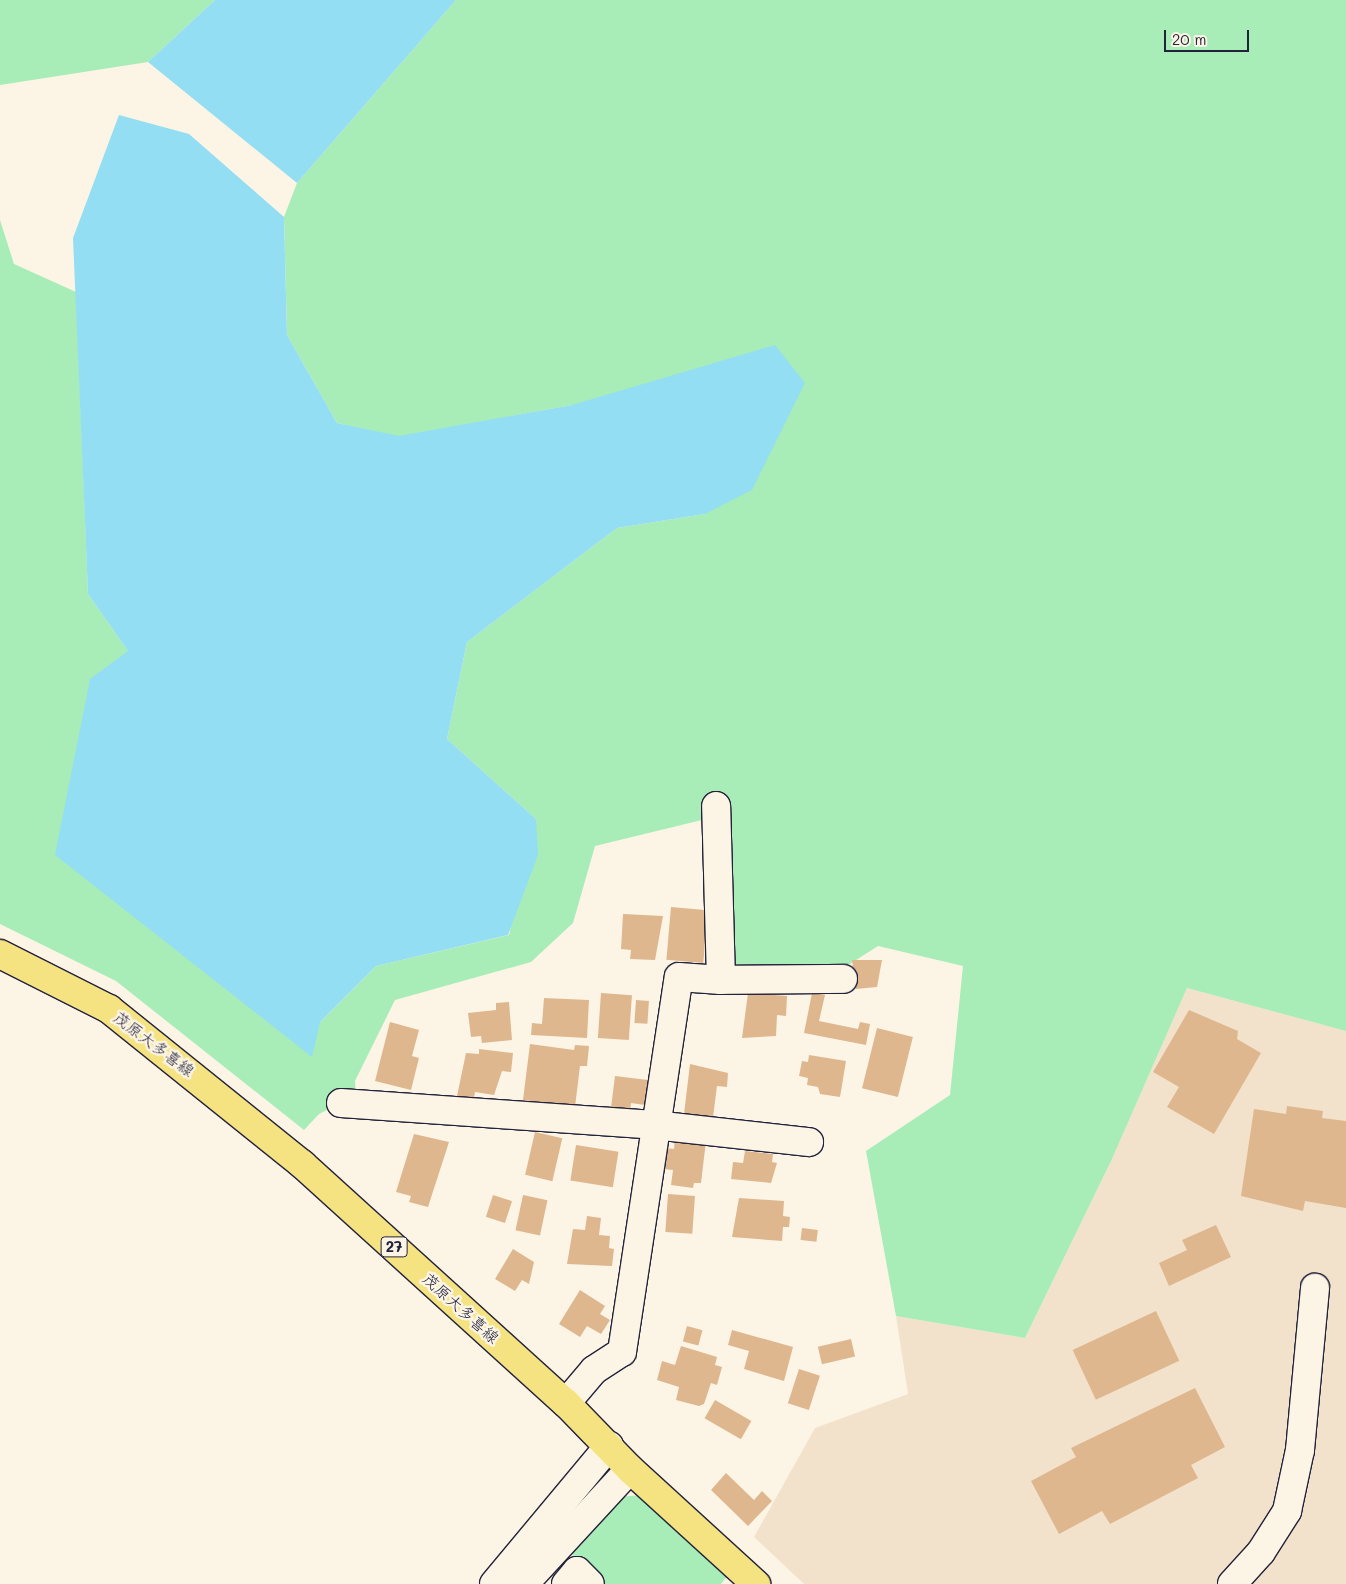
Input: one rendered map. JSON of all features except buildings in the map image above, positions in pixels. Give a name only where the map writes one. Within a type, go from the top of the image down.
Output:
[{"type":"main road","name":"茂原大多喜線","points":[[0,954],[109,1009],[168,1053],[302,1164],[566,1402],[630,1469],[756,1584]]},
{"type":"street","points":[[716,806],[721,980]]},
{"type":"street","points":[[566,1402],[594,1370],[622,1352],[654,1125],[679,977],[721,980],[843,979]]},
{"type":"street","points":[[340,1103],[654,1125],[809,1142]]},
{"type":"street","points":[[1232,1584],[1261,1552],[1287,1511],[1300,1450],[1316,1288]]},
{"type":"street","points":[[494,1584],[609,1446]]},
{"type":"street","points":[[524,1584],[630,1469]]},
{"type":"street","points":[[566,1584],[577,1571],[590,1584]]},
{"type":"shaded area","points":[[1187,988],[1346,1031],[1346,1584],[804,1584],[754,1537],[815,1428],[908,1394],[896,1316],[1025,1338],[1112,1159]]},
{"type":"green space","points":[[0,0],[215,0],[148,62],[0,85]]},
{"type":"green space","points":[[456,0],[1346,0],[1346,1031],[1187,988],[1112,1159],[1025,1338],[896,1316],[866,1151],[950,1095],[963,966],[878,946],[845,967],[710,964],[706,819],[595,846],[573,923],[531,962],[395,1000],[355,1081],[356,1095],[319,1114],[304,1130],[116,981],[0,924],[0,220],[14,264],[76,292],[88,594],[128,651],[320,1022],[376,966],[509,935],[536,819],[447,739],[467,642],[617,528],[705,514],[572,405],[399,437],[337,423],[287,335],[284,217],[297,183]]},
{"type":"green space","points":[[643,1495],[728,1575],[721,1584],[602,1584],[572,1554],[618,1497]]},
{"type":"water","points":[[215,0],[456,0],[297,183],[148,62]]},
{"type":"water","points":[[119,115],[189,134],[284,217],[287,335],[337,423],[399,436],[572,405],[775,345],[805,383],[752,490],[705,514],[617,528],[467,642],[447,739],[536,819],[538,855],[508,935],[376,966],[320,1022],[312,1057],[55,855],[90,679],[128,651],[88,594],[73,238]]}]
